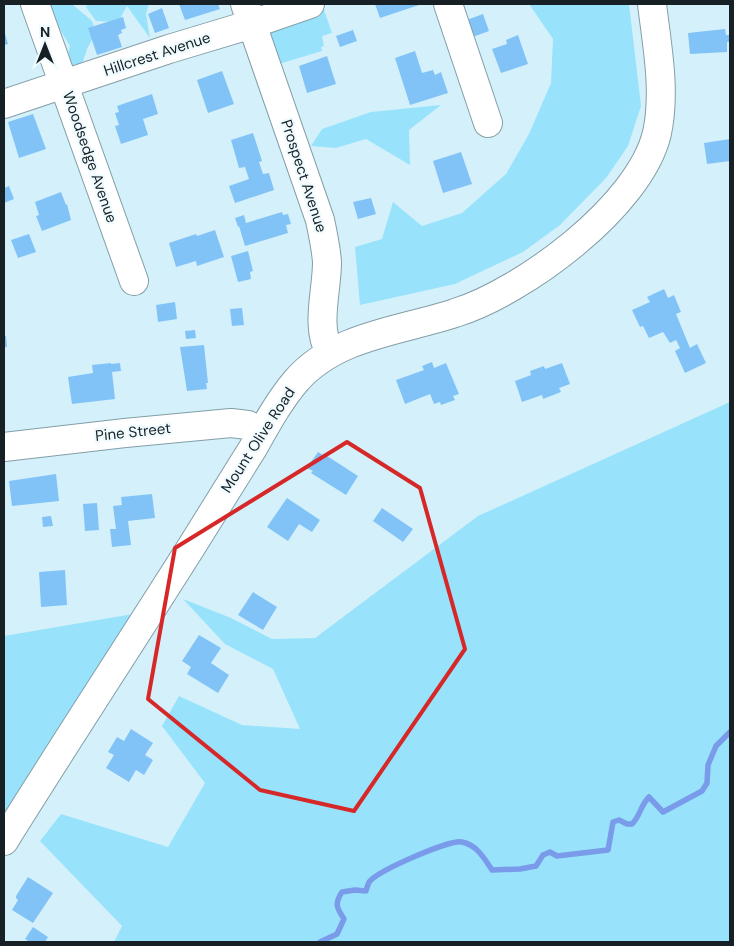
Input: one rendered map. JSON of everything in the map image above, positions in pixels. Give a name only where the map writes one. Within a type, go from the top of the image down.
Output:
[{"type":"street","name":"Woodsedge Avenue","points":[[36,4],[134,282]]},
{"type":"street","name":"Hillcrest Avenue","points":[[4,104],[169,49],[248,14],[310,4]]},
{"type":"street","points":[[448,4],[488,123]]},
{"type":"street","name":"Mount Olive Road","points":[[4,841],[261,433],[295,383],[312,366],[330,354],[358,340],[457,313],[504,292],[529,278],[553,262],[589,230],[614,205],[633,181],[654,145],[661,98],[652,4]]},
{"type":"street","name":"Prospect Avenue","points":[[248,14],[320,220],[327,263],[323,335],[330,354]]},
{"type":"street","name":"Pine Street","points":[[4,447],[231,423],[248,426],[261,433]]},
{"type":"highlighted area","points":[[347,442],[420,488],[465,649],[354,811],[260,790],[148,699],[175,548]]},
{"type":"shaded area","points":[[49,4],[72,4],[92,21],[96,32],[82,64],[72,65],[68,53],[70,46],[56,23]]},
{"type":"shaded area","points":[[88,4],[149,4],[146,14],[150,38],[127,6],[118,22],[96,21],[86,7]]},
{"type":"shaded area","points":[[529,4],[629,4],[641,106],[628,146],[606,178],[560,225],[523,252],[455,284],[360,305],[355,247],[382,239],[393,202],[422,226],[462,213],[506,174],[529,134],[551,83],[553,39]]},
{"type":"shaded area","points":[[323,7],[332,33],[322,36],[324,46],[321,47],[322,51],[279,64],[267,30]]},
{"type":"shaded area","points":[[441,105],[409,130],[410,165],[366,139],[336,148],[311,146],[322,129],[371,112]]},
{"type":"shaded area","points":[[730,402],[730,942],[114,942],[122,926],[40,841],[61,814],[168,847],[205,783],[162,726],[179,696],[242,725],[300,729],[273,669],[225,644],[183,599],[231,618],[272,639],[315,638],[478,516]]},
{"type":"shaded area","points":[[139,613],[4,817],[4,636]]},
{"type":"building","points":[[179,4],[218,4],[220,9],[185,20]]},
{"type":"building","points":[[375,4],[418,4],[419,5],[380,18]]},
{"type":"building","points":[[162,8],[169,28],[155,33],[148,14]]},
{"type":"building","points":[[483,14],[489,31],[470,38],[464,21]]},
{"type":"building","points":[[123,17],[126,28],[121,30],[122,33],[118,35],[122,47],[97,55],[88,28]]},
{"type":"building","points":[[725,29],[726,35],[730,35],[730,42],[727,42],[727,52],[690,54],[688,33]]},
{"type":"building","points":[[4,30],[8,44],[4,45]]},
{"type":"building","points":[[353,30],[357,41],[340,47],[336,36]]},
{"type":"building","points":[[518,35],[528,64],[501,73],[492,49],[507,44],[506,40]]},
{"type":"building","points":[[415,51],[422,73],[433,70],[435,75],[441,72],[448,93],[410,105],[395,58]]},
{"type":"building","points":[[327,56],[336,84],[307,93],[299,66]]},
{"type":"building","points":[[222,71],[234,104],[208,113],[197,80]]},
{"type":"building","points":[[152,94],[158,114],[143,119],[148,135],[121,144],[115,126],[119,125],[115,113],[119,112],[117,106]]},
{"type":"building","points":[[33,114],[46,149],[19,158],[8,122]]},
{"type":"building","points":[[253,133],[262,161],[259,162],[263,174],[269,173],[274,190],[235,203],[229,186],[249,179],[245,167],[239,168],[231,140]]},
{"type":"building","points":[[730,139],[730,161],[707,164],[704,143]]},
{"type":"building","points":[[461,152],[472,184],[443,193],[433,161]]},
{"type":"building","points":[[9,186],[14,199],[4,203],[4,188]]},
{"type":"building","points":[[61,192],[67,204],[71,220],[42,231],[36,216],[39,215],[35,202]]},
{"type":"building","points":[[371,198],[376,214],[358,219],[353,202]]},
{"type":"building","points":[[282,212],[283,215],[288,214],[291,224],[286,225],[288,233],[245,246],[235,218],[244,215],[246,223]]},
{"type":"building","points":[[215,230],[224,257],[197,266],[196,261],[176,267],[169,243]]},
{"type":"building","points":[[29,234],[36,252],[18,258],[11,240]]},
{"type":"building","points":[[248,251],[253,271],[250,272],[251,279],[238,282],[231,256]]},
{"type":"building","points":[[664,289],[668,298],[674,295],[681,312],[676,314],[690,348],[697,344],[706,363],[685,373],[675,351],[680,348],[676,340],[670,343],[663,332],[649,338],[643,326],[640,327],[632,310],[650,302],[647,297]]},
{"type":"building","points":[[175,302],[177,319],[158,322],[156,305]]},
{"type":"building","points":[[242,308],[244,325],[232,326],[230,309]]},
{"type":"building","points":[[195,330],[196,338],[186,339],[185,331]]},
{"type":"building","points":[[4,336],[6,336],[7,347],[4,347]]},
{"type":"building","points":[[204,345],[207,389],[187,391],[180,347]]},
{"type":"building","points":[[432,362],[434,368],[446,363],[459,394],[453,396],[455,400],[441,405],[440,402],[434,404],[430,394],[405,404],[396,380],[424,370],[422,366]]},
{"type":"building","points":[[120,363],[121,371],[112,372],[115,399],[72,404],[68,377],[93,373],[92,365]]},
{"type":"building","points":[[562,363],[570,384],[559,388],[561,392],[543,399],[542,395],[522,402],[515,381],[531,375],[530,371],[544,366],[545,369]]},
{"type":"building","points":[[318,452],[358,476],[346,495],[311,473],[313,471],[307,468]]},
{"type":"building","points":[[56,474],[59,501],[12,506],[9,481]]},
{"type":"building","points":[[152,494],[155,518],[128,521],[131,545],[112,547],[110,529],[116,529],[113,506],[122,505],[121,497]]},
{"type":"building","points":[[287,498],[320,520],[312,532],[299,524],[288,541],[267,527]]},
{"type":"building","points":[[97,503],[99,530],[85,531],[83,504]]},
{"type":"building","points":[[382,508],[413,529],[403,542],[373,521]]},
{"type":"building","points":[[51,516],[53,526],[43,527],[42,517]]},
{"type":"building","points":[[65,570],[67,605],[41,607],[39,572]]},
{"type":"building","points":[[253,592],[277,607],[263,630],[238,615]]},
{"type":"building","points":[[199,635],[221,648],[211,663],[229,675],[218,693],[187,674],[191,667],[182,661]]},
{"type":"building","points":[[131,729],[153,743],[145,755],[153,760],[144,775],[136,770],[129,782],[106,768],[114,755],[108,752],[117,737],[124,741]]},
{"type":"building","points":[[28,877],[53,893],[33,923],[12,910],[18,900],[16,896]]},
{"type":"building","points":[[33,927],[48,937],[45,942],[30,942],[25,939]]},
{"type":"waterway","points":[[320,942],[337,934],[344,919],[337,906],[342,892],[366,891],[369,882],[376,876],[415,856],[444,845],[462,842],[472,846],[480,853],[492,870],[520,869],[536,866],[543,855],[550,852],[557,856],[608,850],[613,822],[619,820],[632,824],[649,797],[663,812],[702,791],[707,783],[708,765],[716,746],[730,732]]}]
